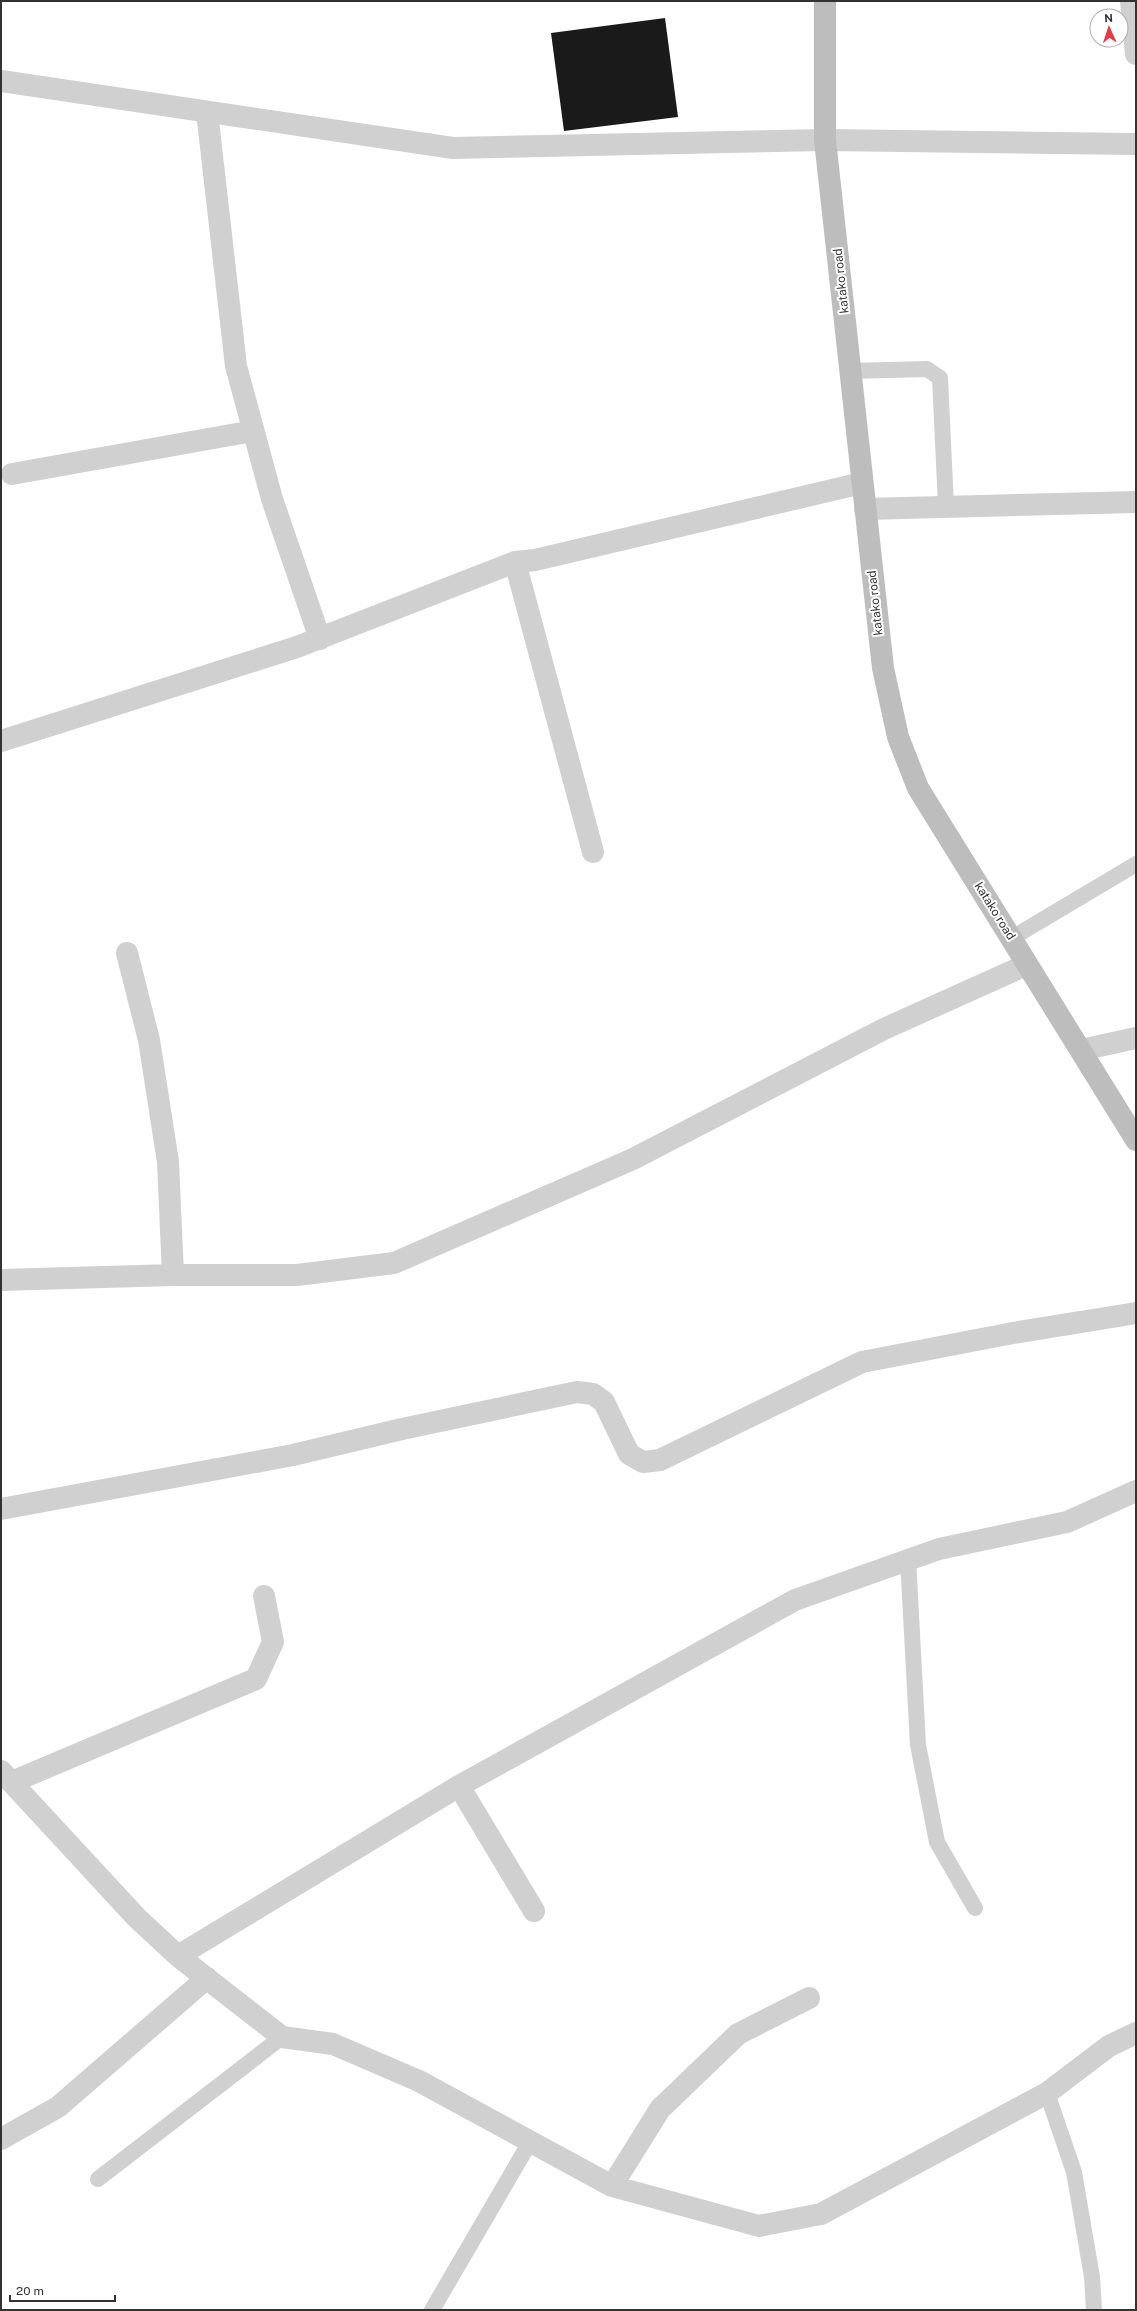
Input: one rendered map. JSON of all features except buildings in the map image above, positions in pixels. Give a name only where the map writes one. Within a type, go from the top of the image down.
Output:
[{"type":"street","name":"katako road","points":[[825,1],[825,140],[883,668],[898,737],[918,788],[1012,938],[1026,965],[1081,1050],[1136,1140]]},
{"type":"street","points":[[1131,1],[1135,29],[1136,54]]},
{"type":"street","points":[[1,81],[453,148],[825,140],[1136,144]]},
{"type":"street","points":[[207,112],[236,366],[272,499],[320,638]]},
{"type":"street","points":[[12,474],[253,431]]},
{"type":"street","points":[[1,741],[320,638],[515,562],[535,560],[862,483]]},
{"type":"street","points":[[865,509],[1136,502]]},
{"type":"street","points":[[515,562],[593,852]]},
{"type":"street","points":[[127,953],[149,1040],[168,1162],[173,1275]]},
{"type":"street","points":[[1,1280],[173,1275],[297,1275],[394,1263],[633,1159],[884,1029],[1026,965]]},
{"type":"street","points":[[1081,1050],[1136,1038]]},
{"type":"street","points":[[1,1510],[293,1455],[402,1429],[577,1392],[593,1394],[604,1402],[629,1454],[643,1462],[660,1460],[862,1362],[1013,1333],[1136,1313]]},
{"type":"street","points":[[178,1956],[459,1786],[795,1600],[939,1549],[1067,1522],[1136,1491]]},
{"type":"street","points":[[264,1596],[273,1642],[256,1679],[6,1776],[137,1918],[178,1956],[282,2036],[332,2044],[419,2081],[612,2186],[759,2226],[821,2214],[1047,2093],[1109,2046],[1136,2033]]},
{"type":"street","points":[[459,1786],[534,1911]]},
{"type":"street","points":[[1,2138],[58,2106],[207,1978]]},
{"type":"street","points":[[612,2186],[665,2103],[738,2034],[808,1998]]},
{"type":"lane","points":[[850,371],[928,369],[940,378],[946,506]]},
{"type":"lane","points":[[1012,938],[1136,864]]},
{"type":"lane","points":[[908,1559],[918,1745],[937,1842],[975,1908]]},
{"type":"lane","points":[[98,2179],[282,2036]]},
{"type":"lane","points":[[1047,2093],[1074,2172],[1092,2277],[1094,2310]]},
{"type":"lane","points":[[432,2310],[530,2142]]}]
